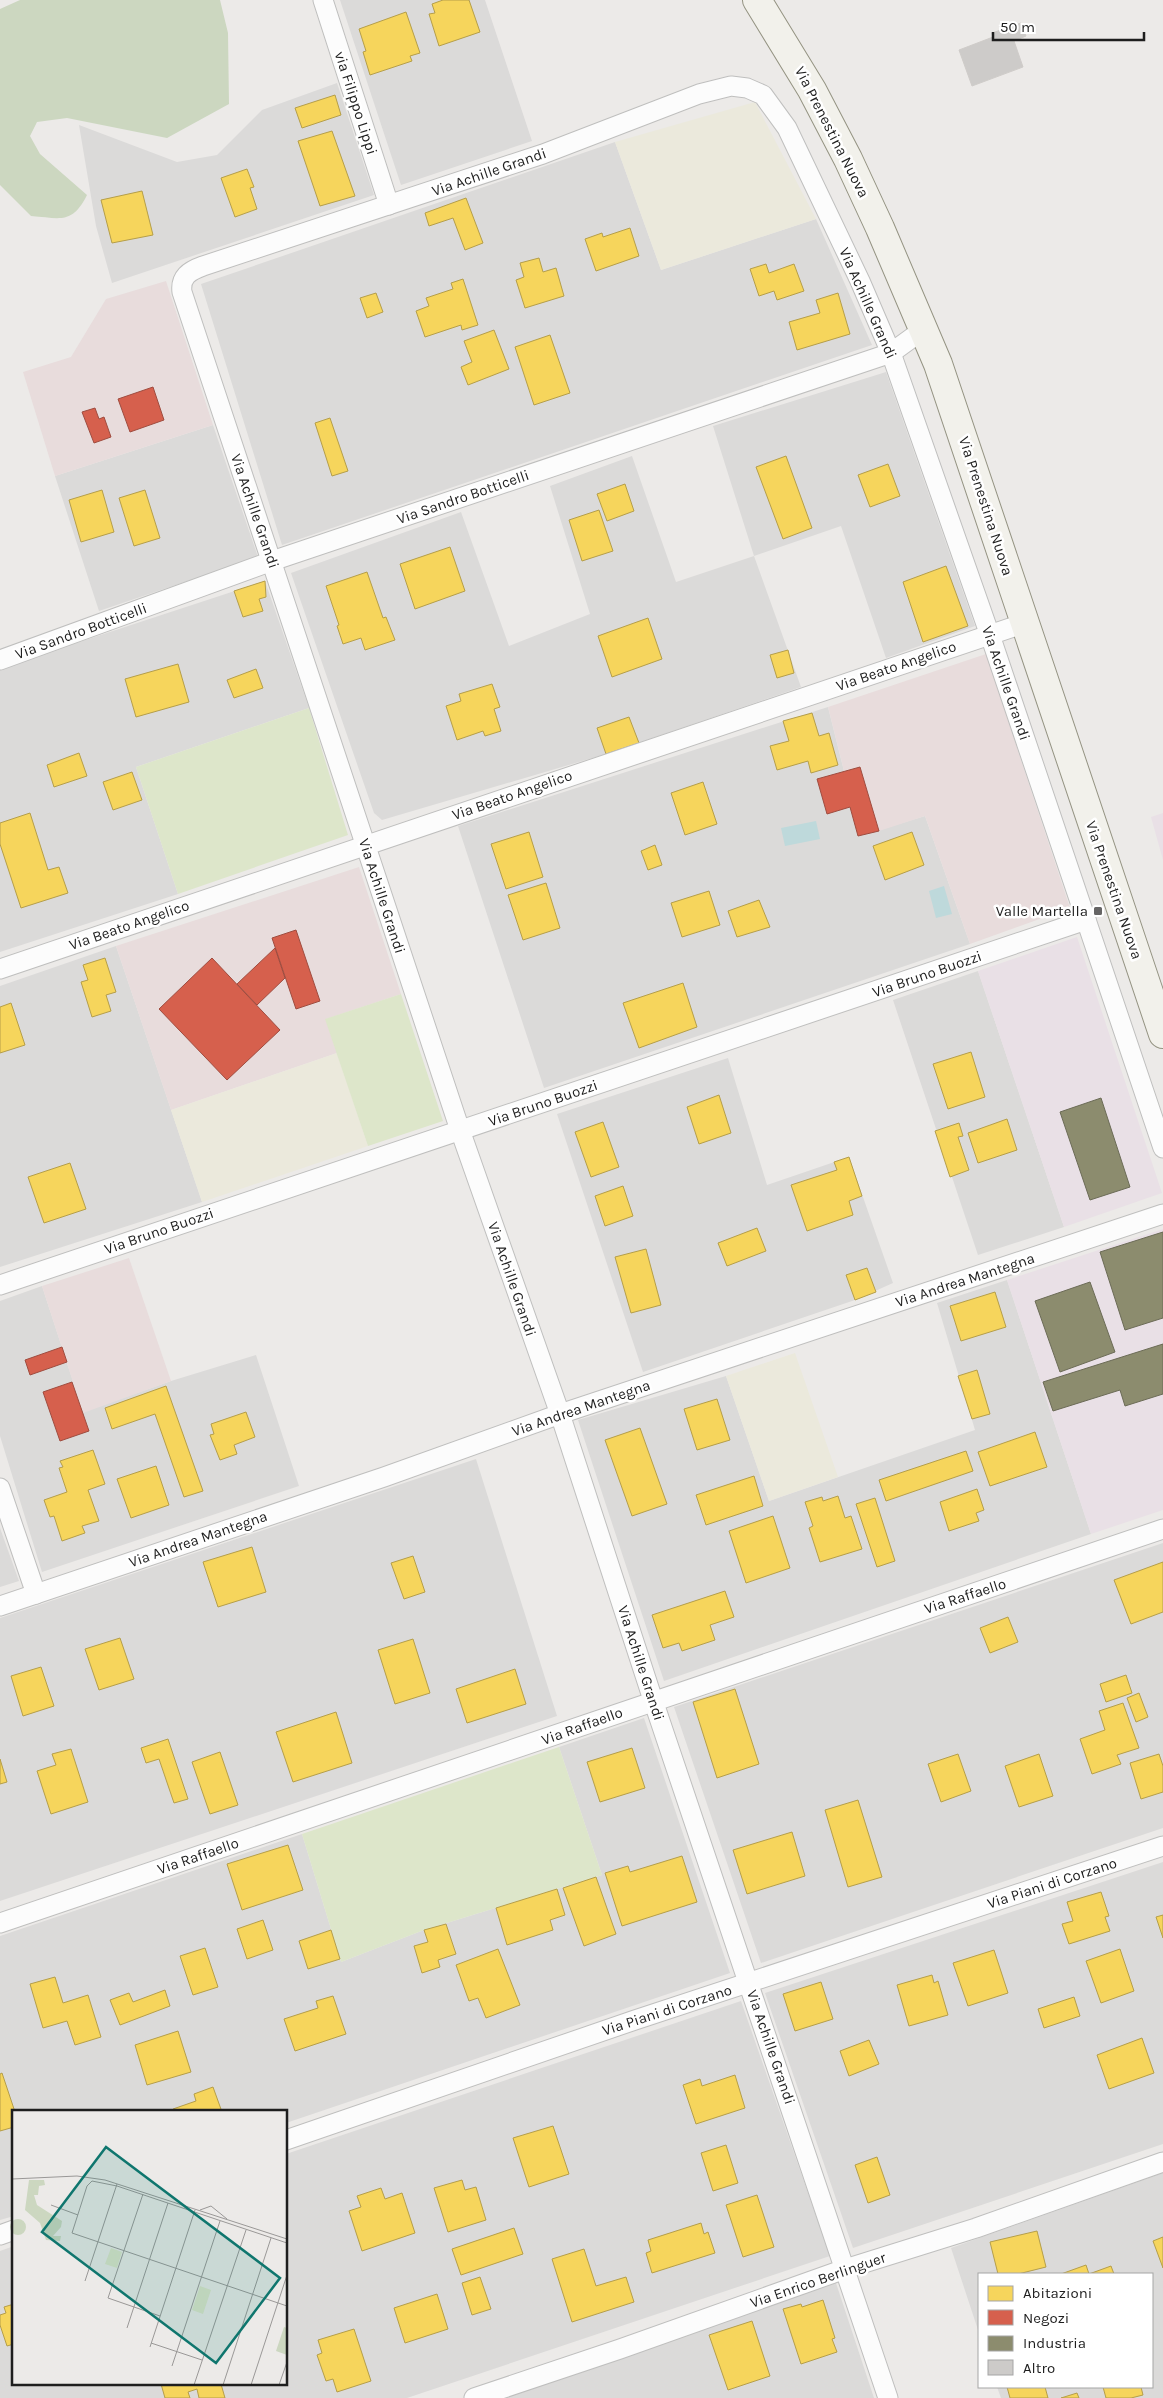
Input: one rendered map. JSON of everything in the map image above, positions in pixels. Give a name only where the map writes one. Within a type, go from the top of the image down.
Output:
[{"type":"main road","name":"Via Prenestina Nuova","points":[[757,0],[798,65],[835,133],[873,211],[924,329],[946,388],[1163,1034]]},
{"type":"street","name":"via Filippo Lippi","points":[[323,0],[389,205]]},
{"type":"street","name":"Via Achille Grandi","points":[[888,2398],[653,1700],[560,1414],[460,1130],[182,292],[182,280],[186,275],[203,266],[543,154],[682,99],[731,86],[747,88],[767,99],[787,128],[860,281],[891,353],[989,634],[1163,1148]]},
{"type":"street","name":"Via Sandro Botticelli","points":[[0,660],[272,561],[891,353],[924,329]]},
{"type":"street","name":"Via Beato Angelico","points":[[0,969],[1025,623]]},
{"type":"street","name":"Via Bruno Buozzi","points":[[0,1285],[1086,920]]},
{"type":"street","name":"Via Andrea Mantegna","points":[[0,1606],[384,1477],[560,1414],[1163,1214]]},
{"type":"street","points":[[0,1488],[36,1594]]},
{"type":"street","name":"Via Raffaello","points":[[0,1922],[550,1738],[653,1700],[1163,1529]]},
{"type":"street","name":"Via Piani di Corzano","points":[[288,2139],[749,1983],[1163,1846]]},
{"type":"street","name":"Via Enrico Berlinguer","points":[[474,2398],[620,2349],[845,2269],[976,2228],[1163,2162]]},
{"type":"shaded area","points":[[340,0],[485,0],[532,141],[401,185]]},
{"type":"shaded area","points":[[337,83],[374,195],[112,283],[96,226],[79,125],[177,162],[217,155],[262,110]]},
{"type":"shaded area","points":[[755,102],[816,219],[661,270],[615,142]]},
{"type":"shaded area","points":[[615,142],[661,270],[816,219],[872,345],[282,545],[201,284]]},
{"type":"shaded area","points":[[166,281],[213,425],[55,476],[23,372],[71,357],[106,299]]},
{"type":"shaded area","points":[[886,372],[975,626],[886,658],[841,526],[754,556],[713,426]]},
{"type":"shaded area","points":[[213,425],[258,557],[99,611],[55,476]]},
{"type":"shaded area","points":[[632,456],[676,582],[754,556],[801,687],[606,754],[382,820],[374,813],[291,573],[461,512],[509,646],[590,614],[550,486]]},
{"type":"shaded area","points":[[265,581],[309,708],[136,767],[178,894],[0,952],[0,668]]},
{"type":"shaded area","points":[[986,654],[1070,908],[970,944],[925,816],[879,831],[860,767],[844,771],[828,707]]},
{"type":"shaded area","points":[[828,707],[844,771],[860,767],[879,830],[925,816],[970,944],[544,1088],[458,826]]},
{"type":"shaded area","points":[[1163,813],[1163,860],[1151,817]]},
{"type":"shaded area","points":[[359,867],[401,994],[326,1019],[337,1053],[171,1110],[116,946]]},
{"type":"shaded area","points":[[1077,937],[1162,1193],[1064,1227],[978,971]]},
{"type":"shaded area","points":[[116,946],[202,1202],[0,1267],[0,986]]},
{"type":"shaded area","points":[[978,971],[1064,1227],[978,1255],[893,1000]]},
{"type":"shaded area","points":[[337,1053],[368,1146],[202,1202],[171,1110]]},
{"type":"shaded area","points":[[728,1058],[767,1185],[849,1157],[893,1283],[855,1300],[643,1372],[557,1114]]},
{"type":"shaded area","points":[[1163,1229],[1163,1510],[1091,1534],[1007,1280]]},
{"type":"shaded area","points":[[129,1258],[171,1381],[83,1413],[42,1286]]},
{"type":"shaded area","points":[[1007,1280],[1091,1534],[664,1681],[578,1420],[726,1376],[769,1501],[975,1430],[937,1303]]},
{"type":"shaded area","points":[[42,1286],[83,1412],[171,1381],[256,1355],[299,1486],[42,1572],[0,1436],[0,1301]]},
{"type":"shaded area","points":[[795,1353],[838,1477],[769,1501],[726,1376]]},
{"type":"shaded area","points":[[476,1459],[557,1716],[0,1901],[0,1618]]},
{"type":"shaded area","points":[[0,1528],[19,1581],[0,1587]]},
{"type":"shaded area","points":[[1163,1543],[1163,1828],[761,1963],[674,1707]]},
{"type":"shaded area","points":[[644,1718],[730,1973],[288,2122],[288,2110],[12,2110],[12,2217],[0,2220],[0,1936],[302,1834],[341,1962],[424,1930],[602,1875],[559,1747]]},
{"type":"shaded area","points":[[1163,1862],[1163,2144],[853,2248],[765,1993]]},
{"type":"shaded area","points":[[741,2001],[830,2256],[407,2398],[0,2398],[0,2251],[12,2247],[12,2386],[288,2386],[288,2153]]},
{"type":"shaded area","points":[[1163,2173],[1163,2398],[1001,2398],[997,2388],[1153,2388],[1153,2273],[978,2273],[978,2330],[951,2248]]},
{"type":"shaded area","points":[[836,2283],[874,2398],[497,2398]]},
{"type":"green space","points":[[20,0],[220,0],[228,33],[229,104],[167,138],[67,118],[37,122],[30,136],[40,154],[87,195],[76,211],[64,218],[31,216],[0,185],[0,9]]},
{"type":"green space","points":[[309,708],[348,835],[178,894],[136,767]]},
{"type":"green space","points":[[401,994],[443,1121],[368,1146],[325,1019]]},
{"type":"green space","points":[[559,1747],[602,1875],[424,1930],[341,1962],[302,1834]]},
{"type":"water","points":[[816,821],[820,839],[785,846],[781,828]]},
{"type":"water","points":[[944,886],[952,914],[936,918],[929,891]]},
{"type":"building: Abitazioni","points":[[443,0],[469,0],[480,32],[439,46],[429,14],[435,13],[432,4]]},
{"type":"building: Abitazioni","points":[[406,12],[420,53],[410,56],[412,61],[370,75],[363,52],[366,51],[359,29]]},
{"type":"building: Abitazioni","points":[[335,95],[341,115],[302,128],[295,108]]},
{"type":"building: Abitazioni","points":[[332,131],[355,196],[320,206],[298,141]]},
{"type":"building: Abitazioni","points":[[247,169],[254,187],[250,188],[257,209],[235,217],[221,178]]},
{"type":"building: Abitazioni","points":[[142,191],[153,235],[112,243],[101,200]]},
{"type":"building: Abitazioni","points":[[466,198],[483,243],[465,250],[453,218],[429,226],[425,213]]},
{"type":"building: Abitazioni","points":[[630,228],[639,256],[596,271],[585,239],[602,233],[603,237]]},
{"type":"building: Abitazioni","points":[[539,258],[543,272],[556,268],[564,296],[525,308],[516,280],[524,277],[520,263]]},
{"type":"building: Abitazioni","points":[[766,264],[769,273],[794,264],[804,291],[777,300],[774,291],[759,296],[750,269]]},
{"type":"building: Abitazioni","points":[[463,279],[478,325],[462,330],[461,325],[425,337],[416,311],[429,306],[426,298],[453,289],[451,283]]},
{"type":"building: Abitazioni","points":[[376,293],[383,312],[367,318],[360,298]]},
{"type":"building: Abitazioni","points":[[838,293],[850,334],[797,350],[789,322],[820,313],[816,300]]},
{"type":"building: Abitazioni","points":[[494,330],[509,369],[468,385],[461,367],[472,362],[464,341]]},
{"type":"building: Abitazioni","points":[[550,335],[570,393],[534,405],[515,347]]},
{"type":"building: Abitazioni","points":[[330,418],[348,471],[332,476],[315,423]]},
{"type":"building: Abitazioni","points":[[786,456],[812,528],[783,539],[756,467]]},
{"type":"building: Abitazioni","points":[[888,464],[900,496],[870,507],[858,475]]},
{"type":"building: Abitazioni","points":[[625,484],[634,511],[607,521],[597,494]]},
{"type":"building: Abitazioni","points":[[102,490],[114,532],[81,542],[69,500]]},
{"type":"building: Abitazioni","points":[[145,490],[160,538],[134,546],[119,498]]},
{"type":"building: Abitazioni","points":[[599,510],[613,551],[582,561],[569,520]]},
{"type":"building: Abitazioni","points":[[450,547],[465,591],[415,609],[400,564]]},
{"type":"building: Abitazioni","points":[[946,566],[968,626],[923,642],[903,582]]},
{"type":"building: Abitazioni","points":[[367,572],[383,618],[386,617],[395,640],[365,650],[361,638],[343,644],[337,626],[339,625],[326,586]]},
{"type":"building: Abitazioni","points":[[265,581],[266,597],[259,599],[263,611],[243,617],[234,591]]},
{"type":"building: Abitazioni","points":[[648,618],[662,659],[612,677],[598,636]]},
{"type":"building: Abitazioni","points":[[788,650],[794,673],[777,678],[770,655]]},
{"type":"building: Abitazioni","points":[[178,664],[189,702],[136,717],[125,679]]},
{"type":"building: Abitazioni","points":[[256,669],[263,688],[234,698],[227,680]]},
{"type":"building: Abitazioni","points":[[492,684],[500,707],[494,709],[501,731],[485,736],[483,731],[457,740],[446,706],[461,701],[459,694]]},
{"type":"building: Abitazioni","points":[[812,713],[819,736],[829,733],[838,765],[811,773],[808,761],[777,770],[770,746],[789,741],[783,721]]},
{"type":"building: Abitazioni","points":[[629,717],[639,743],[606,754],[597,728]]},
{"type":"building: Abitazioni","points":[[79,753],[87,776],[54,787],[47,765]]},
{"type":"building: Abitazioni","points":[[132,772],[142,800],[113,810],[103,782]]},
{"type":"building: Abitazioni","points":[[703,782],[717,824],[685,835],[671,793]]},
{"type":"building: Abitazioni","points":[[30,813],[48,870],[59,867],[68,893],[21,908],[0,844],[0,823]]},
{"type":"building: Abitazioni","points":[[529,832],[543,877],[506,889],[491,844]]},
{"type":"building: Abitazioni","points":[[912,832],[924,865],[885,880],[873,846]]},
{"type":"building: Abitazioni","points":[[655,845],[662,865],[648,870],[641,851]]},
{"type":"building: Abitazioni","points":[[546,883],[560,928],[523,940],[508,895]]},
{"type":"building: Abitazioni","points":[[709,891],[720,925],[682,937],[671,903]]},
{"type":"building: Abitazioni","points":[[759,900],[770,927],[737,937],[728,911]]},
{"type":"building: Abitazioni","points":[[105,958],[116,992],[106,995],[111,1011],[92,1017],[81,982],[88,980],[83,965]]},
{"type":"building: Abitazioni","points":[[683,983],[697,1027],[639,1048],[623,1003]]},
{"type":"building: Abitazioni","points":[[11,1003],[25,1045],[0,1053],[0,1007]]},
{"type":"building: Abitazioni","points":[[971,1052],[985,1097],[948,1109],[933,1064]]},
{"type":"building: Abitazioni","points":[[719,1095],[731,1133],[699,1144],[687,1107]]},
{"type":"building: Abitazioni","points":[[1007,1119],[1017,1150],[978,1163],[968,1133]]},
{"type":"building: Abitazioni","points":[[603,1122],[619,1167],[591,1177],[575,1132]]},
{"type":"building: Abitazioni","points":[[959,1123],[963,1136],[958,1137],[969,1170],[950,1177],[935,1131]]},
{"type":"building: Abitazioni","points":[[849,1157],[862,1196],[849,1201],[853,1215],[807,1231],[791,1185],[837,1170],[834,1162]]},
{"type":"building: Abitazioni","points":[[70,1163],[86,1209],[44,1223],[28,1177]]},
{"type":"building: Abitazioni","points":[[623,1186],[633,1216],[605,1226],[595,1196]]},
{"type":"building: Abitazioni","points":[[757,1228],[766,1251],[727,1266],[718,1243]]},
{"type":"building: Abitazioni","points":[[646,1249],[661,1305],[631,1313],[615,1257]]},
{"type":"building: Abitazioni","points":[[867,1268],[876,1292],[855,1300],[846,1275]]},
{"type":"building: Abitazioni","points":[[995,1292],[1006,1327],[961,1341],[950,1306]]},
{"type":"building: Abitazioni","points":[[977,1370],[990,1414],[972,1419],[958,1376]]},
{"type":"building: Abitazioni","points":[[166,1386],[203,1491],[184,1497],[155,1414],[112,1429],[105,1408]]},
{"type":"building: Abitazioni","points":[[717,1399],[730,1440],[697,1450],[684,1409]]},
{"type":"building: Abitazioni","points":[[246,1412],[255,1437],[234,1445],[237,1454],[220,1460],[210,1435],[214,1434],[211,1424]]},
{"type":"building: Abitazioni","points":[[640,1428],[667,1504],[632,1516],[605,1440]]},
{"type":"building: Abitazioni","points":[[1035,1432],[1047,1467],[990,1486],[978,1452]]},
{"type":"building: Abitazioni","points":[[93,1450],[105,1484],[88,1490],[99,1521],[82,1526],[85,1533],[62,1541],[54,1516],[50,1517],[44,1500],[67,1492],[59,1468],[63,1467],[60,1461]]},
{"type":"building: Abitazioni","points":[[966,1451],[973,1471],[886,1501],[879,1480]]},
{"type":"building: Abitazioni","points":[[156,1466],[169,1505],[131,1518],[117,1479]]},
{"type":"building: Abitazioni","points":[[754,1476],[763,1506],[706,1525],[696,1495]]},
{"type":"building: Abitazioni","points":[[977,1489],[984,1510],[976,1513],[979,1521],[949,1531],[940,1502]]},
{"type":"building: Abitazioni","points":[[838,1496],[845,1518],[851,1516],[862,1549],[820,1562],[809,1528],[813,1526],[805,1502],[822,1497],[823,1501]]},
{"type":"building: Abitazioni","points":[[875,1498],[895,1561],[877,1567],[856,1504]]},
{"type":"building: Abitazioni","points":[[773,1516],[790,1568],[746,1583],[729,1531]]},
{"type":"building: Abitazioni","points":[[252,1547],[266,1592],[218,1607],[203,1562]]},
{"type":"building: Abitazioni","points":[[413,1556],[425,1592],[404,1599],[391,1563]]},
{"type":"building: Abitazioni","points":[[1163,1562],[1163,1612],[1131,1624],[1114,1580]]},
{"type":"building: Abitazioni","points":[[725,1591],[734,1617],[710,1625],[715,1640],[682,1651],[679,1643],[663,1648],[652,1615]]},
{"type":"building: Abitazioni","points":[[1008,1617],[1018,1642],[990,1653],[980,1628]]},
{"type":"building: Abitazioni","points":[[120,1638],[134,1679],[99,1690],[85,1649]]},
{"type":"building: Abitazioni","points":[[413,1639],[430,1693],[395,1704],[378,1650]]},
{"type":"building: Abitazioni","points":[[41,1667],[54,1706],[23,1716],[11,1676]]},
{"type":"building: Abitazioni","points":[[515,1669],[526,1704],[467,1723],[456,1689]]},
{"type":"building: Abitazioni","points":[[1126,1675],[1132,1693],[1106,1702],[1100,1684]]},
{"type":"building: Abitazioni","points":[[735,1689],[759,1764],[717,1778],[693,1702]]},
{"type":"building: Abitazioni","points":[[1139,1693],[1148,1717],[1136,1722],[1127,1698]]},
{"type":"building: Abitazioni","points":[[1123,1703],[1139,1748],[1117,1755],[1121,1764],[1092,1774],[1080,1739],[1105,1730],[1099,1711]]},
{"type":"building: Abitazioni","points":[[336,1712],[352,1763],[293,1782],[276,1732]]},
{"type":"building: Abitazioni","points":[[168,1739],[188,1799],[174,1803],[159,1759],[146,1763],[141,1748]]},
{"type":"building: Abitazioni","points":[[632,1748],[645,1788],[600,1802],[587,1762]]},
{"type":"building: Abitazioni","points":[[71,1749],[88,1802],[51,1814],[37,1771],[56,1765],[52,1754]]},
{"type":"building: Abitazioni","points":[[220,1752],[238,1805],[210,1814],[192,1762]]},
{"type":"building: Abitazioni","points":[[958,1754],[971,1791],[941,1802],[928,1764]]},
{"type":"building: Abitazioni","points":[[1039,1754],[1053,1796],[1019,1807],[1005,1766]]},
{"type":"building: Abitazioni","points":[[1159,1754],[1163,1766],[1163,1792],[1141,1799],[1130,1763]]},
{"type":"building: Abitazioni","points":[[0,1759],[7,1782],[0,1784]]},
{"type":"building: Abitazioni","points":[[858,1800],[882,1877],[848,1887],[825,1810]]},
{"type":"building: Abitazioni","points":[[792,1832],[805,1876],[747,1894],[733,1850]]},
{"type":"building: Abitazioni","points":[[288,1845],[303,1890],[242,1910],[227,1864]]},
{"type":"building: Abitazioni","points":[[682,1856],[697,1902],[622,1926],[605,1873],[628,1866],[630,1872]]},
{"type":"building: Abitazioni","points":[[596,1877],[616,1934],[584,1946],[563,1888]]},
{"type":"building: Abitazioni","points":[[557,1889],[565,1915],[550,1920],[553,1930],[507,1945],[496,1908]]},
{"type":"building: Abitazioni","points":[[1101,1892],[1109,1916],[1105,1917],[1110,1931],[1069,1944],[1062,1924],[1073,1921],[1067,1902]]},
{"type":"building: Abitazioni","points":[[1163,1915],[1163,1938],[1156,1917]]},
{"type":"building: Abitazioni","points":[[263,1920],[273,1950],[247,1959],[237,1929]]},
{"type":"building: Abitazioni","points":[[446,1924],[456,1954],[438,1960],[440,1967],[422,1973],[414,1946],[428,1942],[424,1930]]},
{"type":"building: Abitazioni","points":[[331,1930],[340,1959],[308,1969],[299,1941]]},
{"type":"building: Abitazioni","points":[[205,1948],[218,1987],[193,1995],[180,1956]]},
{"type":"building: Abitazioni","points":[[498,1949],[520,2005],[486,2018],[478,1998],[469,2001],[456,1965]]},
{"type":"building: Abitazioni","points":[[1120,1949],[1134,1991],[1101,2003],[1086,1961]]},
{"type":"building: Abitazioni","points":[[994,1950],[1008,1993],[968,2006],[953,1963]]},
{"type":"building: Abitazioni","points":[[932,1975],[934,1983],[938,1981],[948,2015],[909,2026],[897,1985]]},
{"type":"building: Abitazioni","points":[[55,1977],[63,2003],[88,1995],[101,2037],[75,2045],[67,2021],[43,2028],[30,1984]]},
{"type":"building: Abitazioni","points":[[821,1982],[833,2019],[795,2031],[783,1994]]},
{"type":"building: Abitazioni","points":[[165,1990],[170,2006],[120,2025],[110,2000],[129,1993],[133,2002]]},
{"type":"building: Abitazioni","points":[[333,1996],[346,2034],[295,2051],[284,2019],[318,2008],[316,2001]]},
{"type":"building: Abitazioni","points":[[1074,1997],[1080,2016],[1044,2028],[1038,2009]]},
{"type":"building: Abitazioni","points":[[178,2031],[191,2072],[147,2085],[135,2045]]},
{"type":"building: Abitazioni","points":[[1142,2038],[1154,2073],[1109,2089],[1097,2055]]},
{"type":"building: Abitazioni","points":[[869,2040],[879,2064],[849,2076],[840,2051]]},
{"type":"building: Abitazioni","points":[[2,2073],[14,2110],[12,2110],[12,2128],[0,2131],[0,2074]]},
{"type":"building: Abitazioni","points":[[735,2075],[745,2108],[696,2124],[683,2085],[700,2079],[702,2086]]},
{"type":"building: Abitazioni","points":[[213,2087],[221,2110],[173,2110],[196,2101],[194,2094]]},
{"type":"building: Abitazioni","points":[[553,2126],[569,2174],[529,2187],[513,2138]]},
{"type":"building: Abitazioni","points":[[726,2145],[738,2183],[713,2191],[701,2153]]},
{"type":"building: Abitazioni","points":[[877,2157],[890,2195],[868,2203],[855,2165]]},
{"type":"building: Abitazioni","points":[[462,2180],[465,2190],[476,2187],[486,2220],[448,2232],[434,2188]]},
{"type":"building: Abitazioni","points":[[381,2188],[385,2199],[402,2193],[415,2233],[362,2251],[349,2211],[361,2207],[357,2196]]},
{"type":"building: Abitazioni","points":[[757,2195],[774,2247],[743,2257],[726,2205]]},
{"type":"building: Abitazioni","points":[[701,2223],[704,2234],[708,2232],[715,2253],[652,2273],[646,2253],[651,2251],[648,2240]]},
{"type":"building: Abitazioni","points":[[514,2228],[523,2254],[461,2275],[452,2249]]},
{"type":"building: Abitazioni","points":[[1037,2231],[1046,2267],[1022,2273],[998,2273],[990,2242]]},
{"type":"building: Abitazioni","points":[[1163,2237],[1163,2268],[1153,2241]]},
{"type":"building: Abitazioni","points":[[584,2249],[596,2286],[626,2277],[634,2302],[572,2322],[552,2259]]},
{"type":"building: Abitazioni","points":[[1086,2265],[1089,2273],[1064,2273]]},
{"type":"building: Abitazioni","points":[[1111,2266],[1114,2273],[1092,2273]]},
{"type":"building: Abitazioni","points":[[480,2277],[491,2309],[472,2315],[462,2283]]},
{"type":"building: Abitazioni","points":[[437,2294],[448,2329],[405,2343],[394,2308]]},
{"type":"building: Abitazioni","points":[[823,2300],[835,2338],[832,2339],[837,2352],[801,2364],[783,2309],[801,2304],[802,2307]]},
{"type":"building: Abitazioni","points":[[12,2305],[12,2345],[7,2346],[0,2325],[0,2315],[6,2313],[4,2307]]},
{"type":"building: Abitazioni","points":[[752,2321],[770,2376],[728,2390],[709,2335]]},
{"type":"building: Abitazioni","points":[[354,2329],[371,2381],[337,2392],[333,2379],[326,2381],[317,2355],[322,2353],[318,2340]]},
{"type":"building: Abitazioni","points":[[162,2386],[222,2386],[225,2398],[199,2398],[197,2389],[188,2392],[190,2398],[165,2398]]},
{"type":"building: Abitazioni","points":[[1007,2388],[1045,2388],[1048,2398],[1010,2398]]},
{"type":"building: Abitazioni","points":[[1103,2388],[1141,2388],[1143,2395],[1131,2398],[1106,2398]]},
{"type":"building: Abitazioni","points":[[1077,2393],[1079,2398],[1061,2398]]},
{"type":"building: Negozi","points":[[153,387],[164,420],[130,432],[118,399]]},
{"type":"building: Negozi","points":[[95,408],[99,419],[104,417],[111,437],[94,443],[82,412]]},
{"type":"building: Negozi","points":[[860,767],[879,831],[858,836],[850,807],[827,814],[817,779]]},
{"type":"building: Negozi","points":[[296,930],[320,1001],[296,1009],[272,938]]},
{"type":"building: Negozi","points":[[275,948],[285,978],[257,1005],[237,984]]},
{"type":"building: Negozi","points":[[212,958],[280,1030],[227,1080],[159,1009]]},
{"type":"building: Negozi","points":[[62,1347],[67,1362],[30,1375],[25,1360]]},
{"type":"building: Negozi","points":[[72,1382],[89,1431],[60,1441],[43,1392]]},
{"type":"building: Industria","points":[[1101,1098],[1130,1187],[1090,1200],[1060,1112]]},
{"type":"building: Industria","points":[[1163,1232],[1163,1318],[1125,1330],[1100,1252]]},
{"type":"building: Industria","points":[[1090,1282],[1115,1352],[1060,1372],[1035,1301]]},
{"type":"building: Industria","points":[[1163,1344],[1163,1394],[1125,1406],[1120,1390],[1053,1411],[1043,1382]]},
{"type":"building: Altro","points":[[1021,23],[1026,36],[1014,41],[1023,67],[972,86],[959,50],[993,37],[992,33]]},
{"type":"place","name":"Valle Martella","points":[[1098,911]]}]
